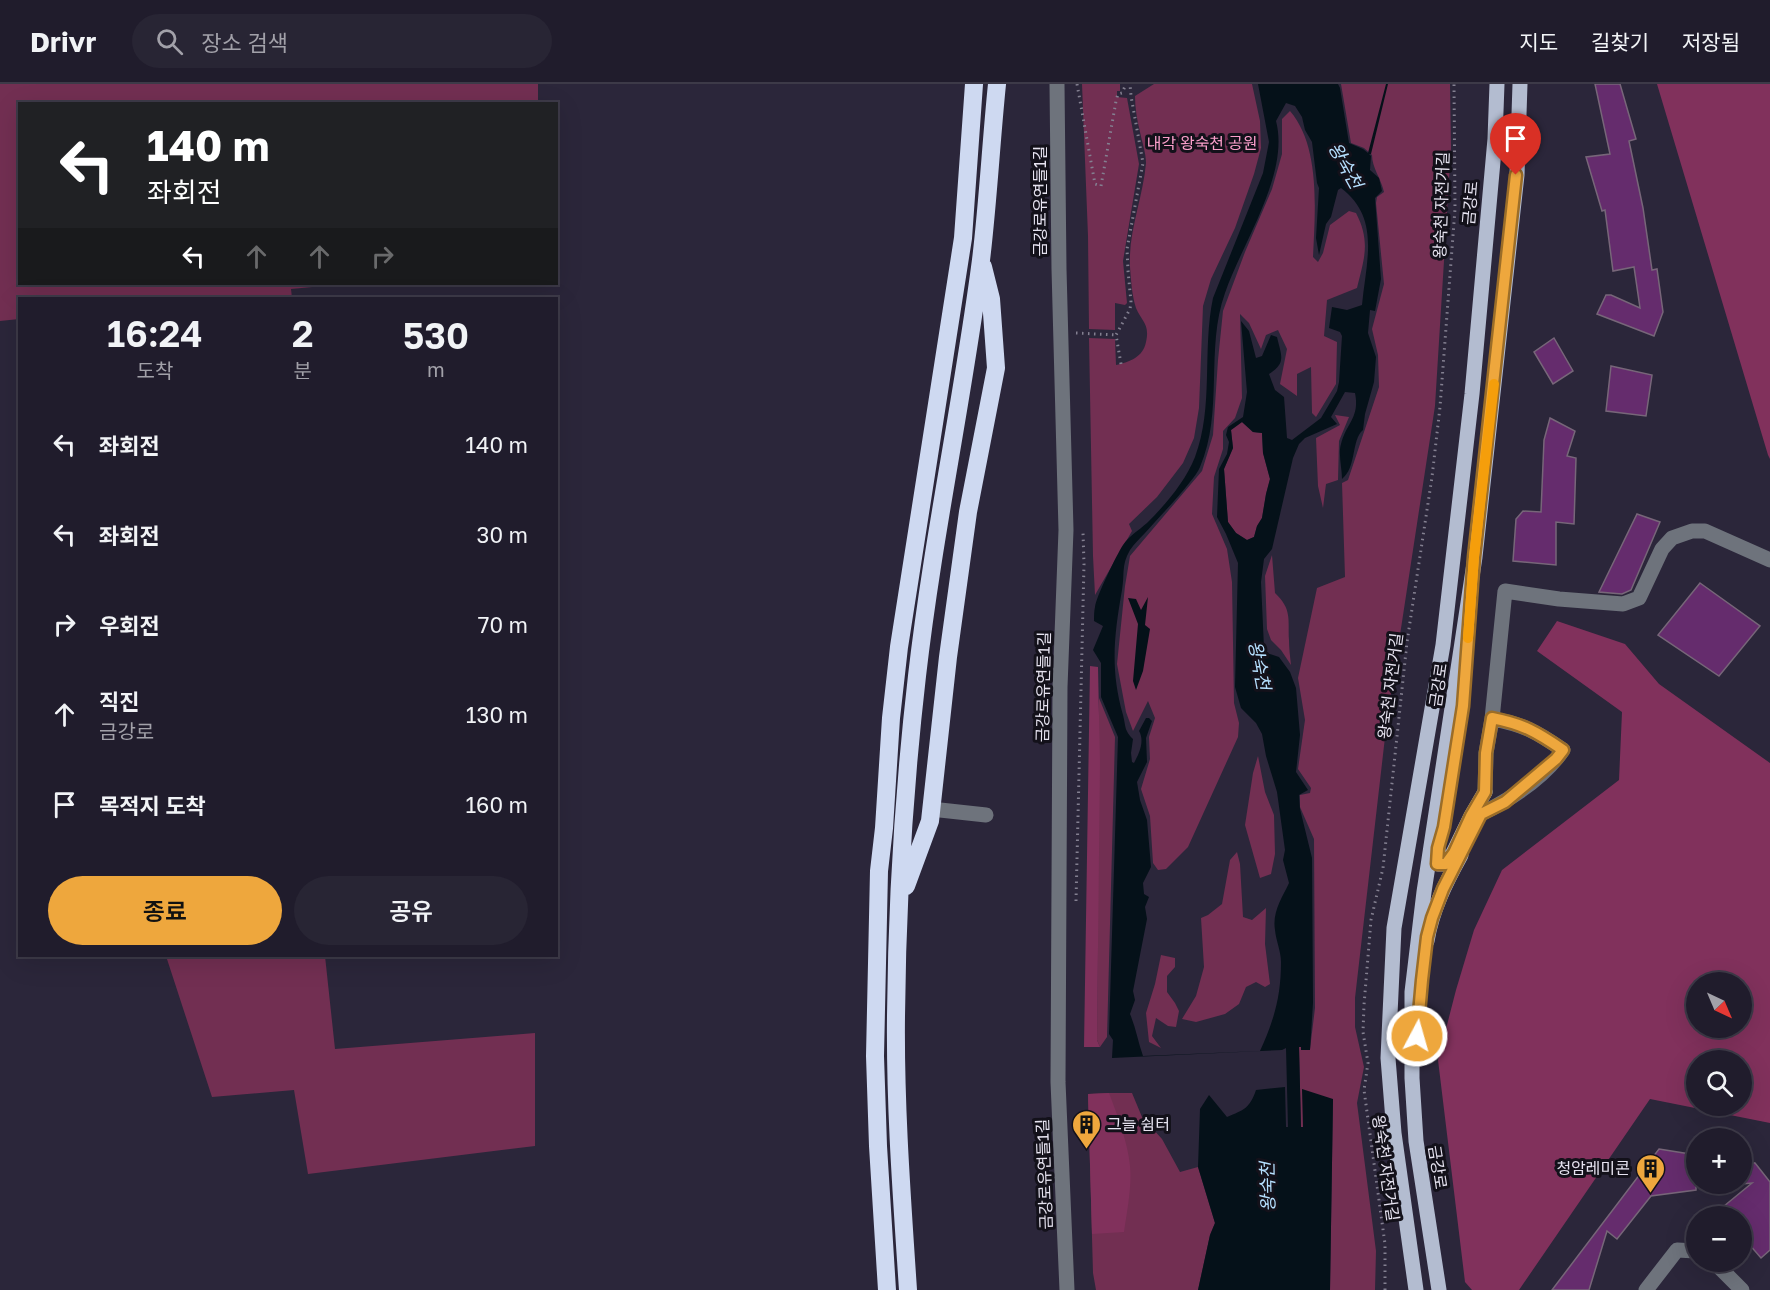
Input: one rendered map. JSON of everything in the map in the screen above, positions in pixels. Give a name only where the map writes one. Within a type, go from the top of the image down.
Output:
[{"type":"highway","points":[[887,1290],[875,1056],[879,871],[899,647],[963,238],[974,84]]},
{"type":"highway","points":[[908,1290],[899,1157],[896,1019],[899,904],[906,787],[917,675],[935,545],[981,258],[997,84]]},
{"type":"highway","points":[[899,904],[930,821],[948,657],[967,524],[996,368],[991,299],[981,258]]},
{"type":"main road","name":"금강로","points":[[1416,1290],[1394,1133],[1388,1058],[1394,928],[1443,645],[1472,394],[1495,139],[1497,84]]},
{"type":"main road","name":"금강로","points":[[1439,1290],[1437,1264],[1416,1141],[1412,1078],[1412,992],[1424,892],[1474,557],[1516,175],[1520,84]]},
{"type":"main road","points":[[1474,557],[1463,706],[1437,864],[1446,864],[1454,853],[1485,792]]},
{"type":"main road","points":[[1412,1078],[1427,937],[1443,889],[1481,814]]},
{"type":"street","name":"금강로유연들1길","points":[[1057,84],[1065,530],[1060,687],[1058,1082],[1067,1290]]},
{"type":"street","points":[[1485,792],[1486,753],[1492,718],[1505,591],[1559,599],[1623,604],[1639,598],[1662,549],[1672,538],[1692,531],[1705,531],[1770,560]]},
{"type":"street","points":[[1481,814],[1505,802],[1556,759],[1563,750],[1532,729],[1492,718]]},
{"type":"street","points":[[931,809],[986,815]]},
{"type":"street","points":[[1646,1290],[1677,1250],[1686,1250]]},
{"type":"street","points":[[1724,1272],[1742,1290]]},
{"type":"path","points":[[1077,85],[1095,184],[1101,186],[1116,101],[1118,94],[1122,93],[1128,84]]},
{"type":"path","points":[[1121,364],[1116,335],[1130,309],[1127,249],[1143,163],[1128,84]]},
{"type":"path","name":"왕숙천 자전거길","points":[[1385,1290],[1385,1244],[1364,1090],[1368,1063],[1363,1032],[1364,1005],[1371,920],[1383,868],[1407,642],[1432,477],[1440,407],[1455,209],[1454,84]]},
{"type":"path","points":[[1075,333],[1116,335]]},
{"type":"path","points":[[1076,905],[1083,531]]},
{"type":"green space","points":[[0,84],[538,84],[538,102],[18,102],[18,285],[333,285],[291,289],[292,297],[18,297],[18,319],[0,321]]},
{"type":"green space","name":"내각 왕숙천 공원","points":[[1082,84],[1120,84],[1117,97],[1127,98],[1139,164],[1123,261],[1127,303],[1125,305],[1115,303],[1115,330],[1089,329]]},
{"type":"green space","name":"내각 왕숙천 공원","points":[[1154,84],[1252,84],[1260,121],[1261,148],[1235,228],[1211,279],[1203,306],[1199,408],[1194,438],[1183,463],[1157,497],[1129,524],[1132,531],[1095,595],[1089,338],[1115,339],[1116,365],[1139,355],[1146,342],[1146,327],[1136,308],[1134,298],[1130,254],[1146,163],[1135,96]]},
{"type":"green space","points":[[1341,84],[1450,84],[1451,148],[1435,406],[1387,720],[1355,998],[1355,1027],[1364,1067],[1357,1103],[1376,1251],[1375,1290],[1330,1290],[1333,1099],[1301,1127],[1299,1047],[1301,1050],[1310,1049],[1315,1008],[1314,839],[1300,807],[1300,795],[1310,793],[1311,788],[1298,769],[1305,720],[1298,678],[1317,588],[1345,577],[1342,483],[1348,480],[1379,387],[1378,355],[1372,329],[1384,284],[1376,203],[1377,197],[1384,192],[1373,164],[1372,155],[1364,148],[1351,143]]},
{"type":"green space","points":[[1290,111],[1300,126],[1311,161],[1315,201],[1313,257],[1318,262],[1323,253],[1330,225],[1349,211],[1356,213],[1361,223],[1365,242],[1364,259],[1357,288],[1327,300],[1324,336],[1337,342],[1336,384],[1316,417],[1312,413],[1311,367],[1297,374],[1297,396],[1280,384],[1287,349],[1278,330],[1266,335],[1261,349],[1249,323],[1240,314],[1242,398],[1235,418],[1223,431],[1223,449],[1214,477],[1212,514],[1227,549],[1232,582],[1234,703],[1239,723],[1238,737],[1188,847],[1166,869],[1158,870],[1153,863],[1150,816],[1141,789],[1150,759],[1149,737],[1155,718],[1148,701],[1133,731],[1126,712],[1117,664],[1130,556],[1202,471],[1213,435],[1223,311],[1272,189],[1282,154],[1282,119]]},
{"type":"green space","points":[[1335,415],[1349,417],[1339,441],[1338,480],[1326,484],[1323,508],[1318,486],[1316,438],[1340,425]]},
{"type":"green space","points":[[1242,422],[1253,432],[1262,433],[1263,453],[1270,479],[1262,518],[1254,537],[1247,540],[1236,533],[1228,522],[1224,469],[1233,448],[1231,430]]},
{"type":"green space","points":[[1272,555],[1275,593],[1287,609],[1291,665],[1271,640],[1267,629],[1265,576]]},
{"type":"green space","points":[[1099,698],[1115,737],[1107,1037],[1100,1047],[1097,1040]]},
{"type":"green space","points":[[1258,756],[1265,792],[1274,815],[1275,854],[1271,874],[1260,878],[1245,825]]},
{"type":"green space","points":[[1237,852],[1240,864],[1243,917],[1252,920],[1266,908],[1265,944],[1270,984],[1265,987],[1256,982],[1246,987],[1239,1004],[1225,1014],[1196,1022],[1182,1019],[1196,996],[1204,967],[1201,918],[1222,904],[1230,860]]},
{"type":"green space","points":[[1161,955],[1175,958],[1175,967],[1167,976],[1167,992],[1179,1011],[1176,1027],[1168,1026],[1156,1018],[1152,1036],[1161,1048],[1149,1042],[1146,1013]]},
{"type":"green space","points":[[166,957],[325,957],[335,1049],[535,1033],[535,1146],[308,1174],[294,1090],[212,1097]]},
{"type":"green space","points":[[1132,1093],[1142,1117],[1162,1139],[1180,1172],[1198,1167],[1215,1223],[1210,1235],[1198,1290],[1096,1290],[1093,1273],[1088,1094]]},
{"type":"shaded area","points":[[1657,84],[1770,84],[1770,459],[1768,455]]},
{"type":"shaded area","points":[[1557,621],[1625,644],[1659,684],[1770,763],[1770,1123],[1735,1116],[1752,1116],[1752,1050],[1686,1050],[1686,1106],[1650,1099],[1519,1290],[1472,1290],[1465,1282],[1438,1060],[1456,990],[1474,930],[1502,870],[1619,780],[1622,712],[1537,651]]},
{"type":"shaded area","points":[[1090,666],[1098,667],[1100,763],[1097,1040],[1100,1047],[1084,1047]]},
{"type":"shaded area","points":[[1109,1093],[1129,1157],[1129,1199],[1124,1232],[1092,1234],[1088,1094]]},
{"type":"water","name":"왕숙천","points":[[1258,84],[1338,84],[1349,143],[1368,153],[1386,84],[1388,84],[1371,154],[1369,154],[1371,156],[1370,170],[1379,178],[1382,191],[1375,198],[1381,279],[1375,311],[1370,310],[1368,333],[1376,357],[1374,382],[1363,430],[1359,434],[1350,468],[1342,479],[1340,448],[1356,409],[1355,393],[1345,392],[1331,417],[1337,424],[1305,438],[1299,444],[1293,458],[1272,549],[1264,559],[1261,582],[1264,648],[1267,653],[1279,657],[1290,672],[1296,688],[1300,735],[1296,772],[1308,790],[1299,795],[1300,809],[1312,858],[1313,1003],[1310,1050],[1301,1050],[1299,1047],[1301,1127],[1303,1127],[1302,1089],[1333,1099],[1330,1290],[1198,1290],[1210,1235],[1215,1223],[1198,1167],[1200,1109],[1209,1095],[1227,1117],[1246,1108],[1256,1090],[1285,1087],[1286,1127],[1288,1127],[1286,1048],[1282,1050],[1112,1058],[1113,1040],[1109,1034],[1118,737],[1101,697],[1101,663],[1093,650],[1103,626],[1094,621],[1094,614],[1103,585],[1123,545],[1168,500],[1186,475],[1195,457],[1204,418],[1208,338],[1213,298],[1263,173],[1269,142]],"holes":[[[1286,103],[1295,106],[1312,142],[1319,188],[1316,238],[1319,255],[1326,224],[1331,217],[1338,190],[1341,188],[1354,200],[1362,213],[1366,227],[1368,257],[1362,305],[1347,310],[1332,307],[1329,328],[1340,332],[1342,336],[1337,391],[1321,418],[1292,440],[1287,438],[1284,397],[1275,390],[1269,374],[1275,370],[1281,358],[1277,337],[1271,335],[1262,356],[1256,358],[1249,331],[1241,321],[1247,392],[1243,417],[1228,427],[1227,454],[1219,469],[1217,517],[1238,563],[1235,687],[1241,708],[1256,723],[1262,734],[1277,792],[1285,850],[1283,860],[1289,883],[1278,905],[1274,923],[1281,962],[1278,997],[1273,1018],[1260,1051],[1143,1056],[1130,1014],[1135,1000],[1133,991],[1147,919],[1145,907],[1149,897],[1144,894],[1143,883],[1151,867],[1147,820],[1137,782],[1147,762],[1146,738],[1152,721],[1146,718],[1139,731],[1141,743],[1134,763],[1131,753],[1133,739],[1126,728],[1116,683],[1115,667],[1115,638],[1124,565],[1132,548],[1179,495],[1200,467],[1211,424],[1219,314],[1225,293],[1270,186],[1279,142],[1276,121]],[[1242,422],[1253,432],[1262,433],[1263,453],[1270,479],[1262,518],[1254,537],[1247,540],[1236,533],[1228,522],[1224,469],[1233,448],[1231,430]]]},
{"type":"water","points":[[1148,597],[1145,625],[1150,629],[1143,671],[1136,690],[1133,681],[1138,624],[1128,598],[1136,599],[1141,610]]},
{"type":"building","points":[[1595,84],[1620,84],[1636,139],[1629,141],[1643,208],[1652,270],[1657,269],[1663,312],[1654,336],[1597,314],[1606,295],[1640,308],[1634,267],[1613,271],[1605,210],[1602,211],[1586,157],[1610,154]]},
{"type":"building","points":[[1554,338],[1573,371],[1553,384],[1534,352]]},
{"type":"building","points":[[1611,366],[1652,375],[1646,416],[1606,411]]},
{"type":"building","points":[[1550,418],[1575,431],[1567,456],[1576,458],[1574,524],[1556,522],[1556,565],[1513,561],[1516,519],[1523,511],[1541,512],[1544,440]]},
{"type":"building","points":[[1637,514],[1660,522],[1631,590],[1622,594],[1599,592]]},
{"type":"building","points":[[1700,583],[1760,626],[1719,676],[1658,635]]},
{"type":"building","name":"청암레미콘","points":[[1659,1149],[1686,1153],[1686,1191],[1651,1196],[1617,1239],[1607,1231],[1589,1290],[1552,1290]]},
{"type":"building","points":[[1752,1163],[1755,1163],[1770,1182],[1770,1250],[1761,1258],[1752,1248],[1752,1206],[1724,1206],[1739,1194],[1752,1194]]},
{"type":"slow traffic","points":[[1468,638],[1474,557],[1494,384]]},
{"type":"place","name":"그늘 쉼터","points":[[1086,1150]]},
{"type":"place","name":"청암레미콘","points":[[1651,1194]]},
{"type":"route","points":[[1417,1036],[1427,937],[1432,918],[1443,889],[1481,814],[1505,802],[1536,777],[1563,750],[1532,729],[1492,718],[1486,753],[1485,792],[1454,853],[1446,864],[1437,864],[1463,706],[1474,557],[1516,175]]}]
